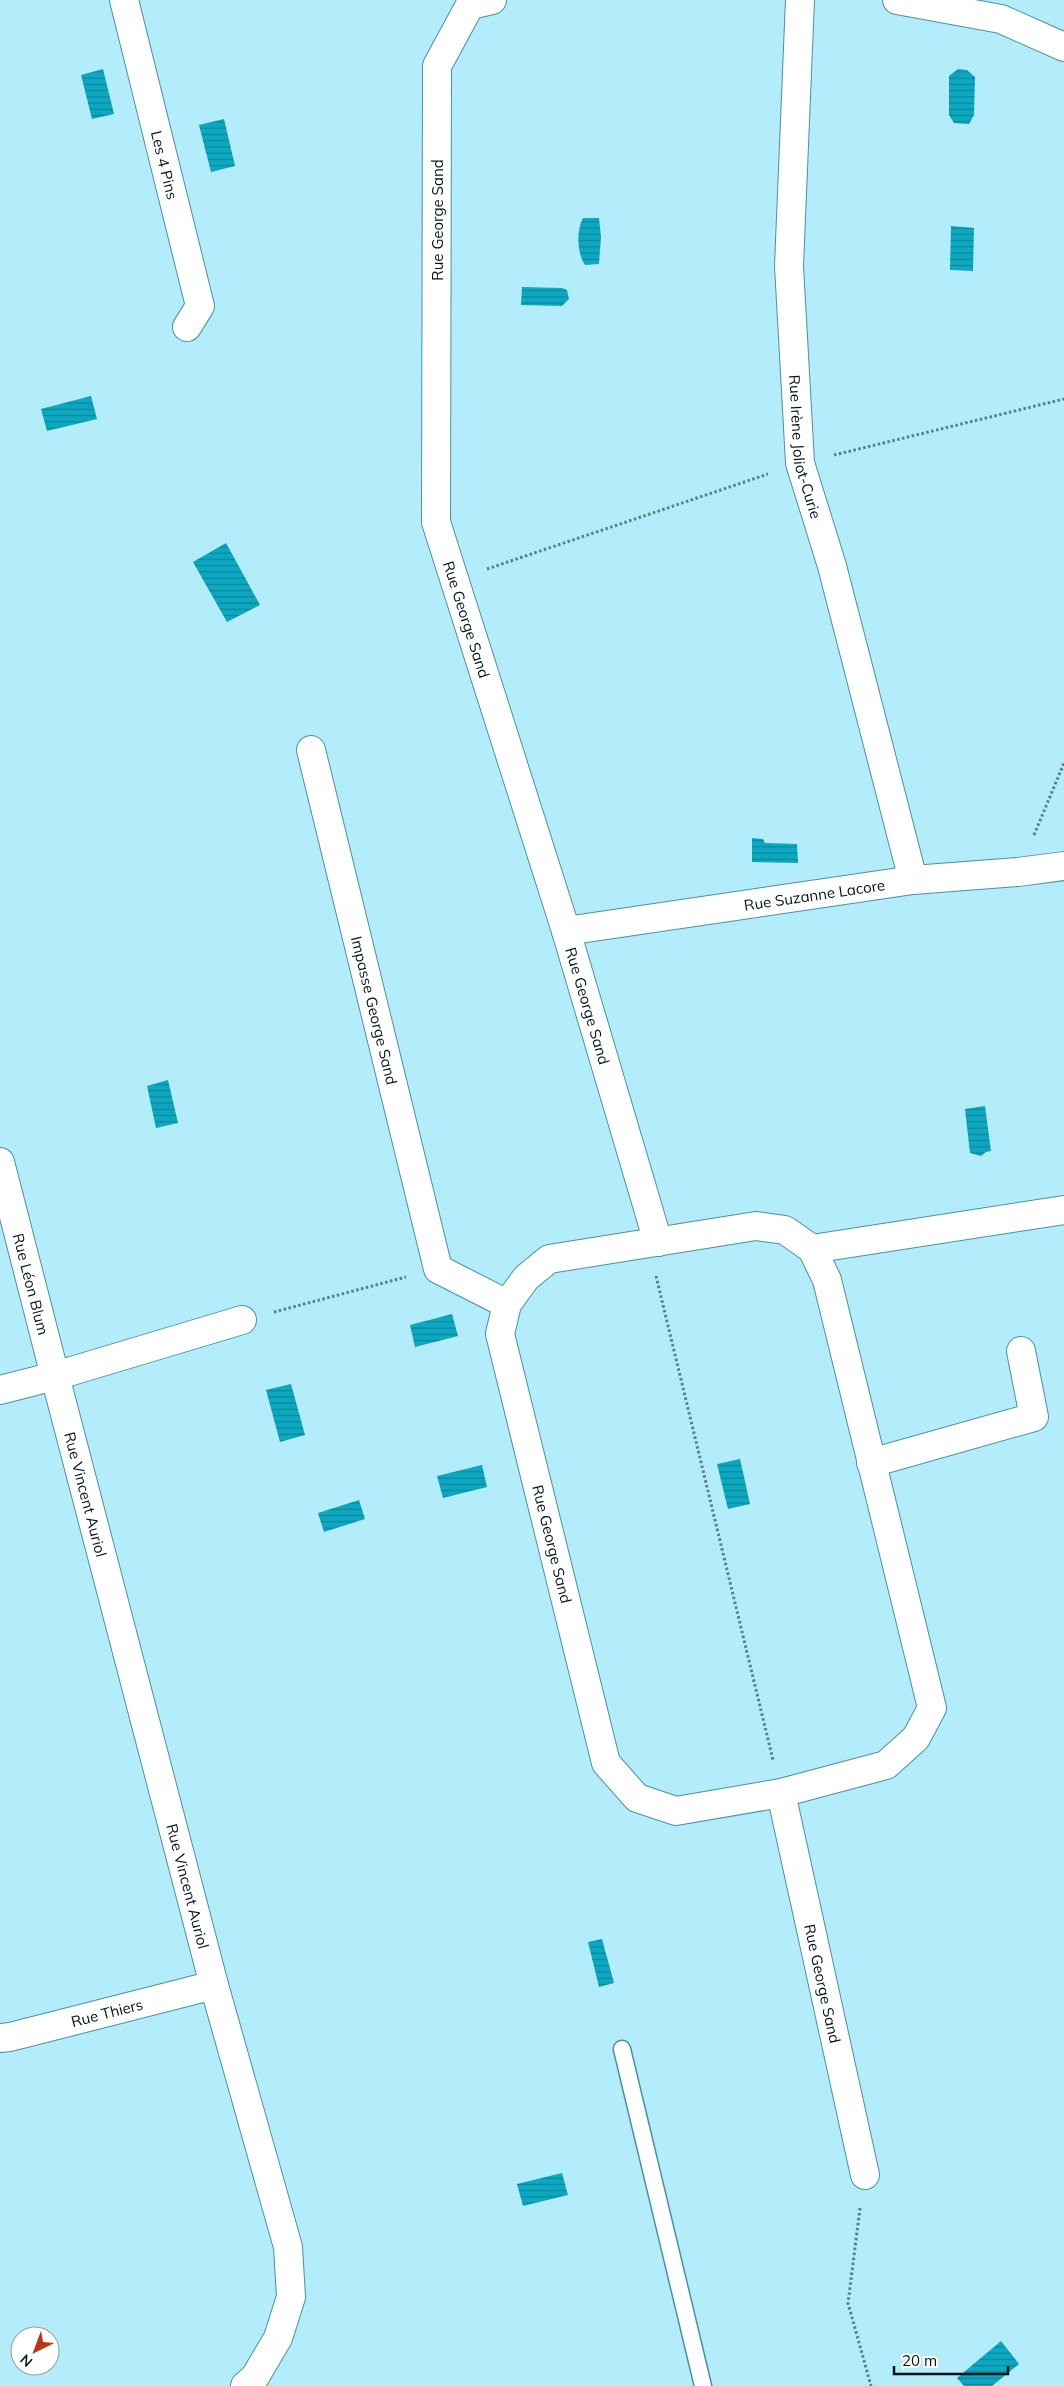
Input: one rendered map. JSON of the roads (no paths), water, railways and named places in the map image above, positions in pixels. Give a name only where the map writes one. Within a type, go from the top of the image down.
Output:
[{"type":"street","name":"Les 4 Pins","points":[[124,0],[200,306],[187,327]]},
{"type":"street","name":"Rue George Sand","points":[[492,0],[470,5],[437,66],[436,522],[453,581],[566,931],[658,1242]]},
{"type":"street","name":"Rue Irène Joliot-Curie","points":[[800,0],[790,266],[800,462],[832,566],[913,880]]},
{"type":"street","points":[[897,0],[1001,19],[1064,47]]},
{"type":"street","name":"Impasse George Sand","points":[[311,750],[438,1269],[507,1304]]},
{"type":"street","name":"Rue Suzanne Lacore","points":[[566,931],[913,880],[1018,872],[1064,866]]},
{"type":"street","name":"Rue Léon Blum","points":[[0,1162],[55,1376]]},
{"type":"street","points":[[812,1249],[1064,1210]]},
{"type":"street","name":"Rue George Sand","points":[[756,1226],[785,1230],[812,1249],[827,1280],[932,1708],[916,1738],[886,1765],[781,1793],[676,1811],[637,1798],[606,1763],[500,1334],[507,1304],[526,1278],[549,1259],[756,1226]]},
{"type":"street","points":[[0,1390],[55,1376],[242,1320]]},
{"type":"street","points":[[871,1463],[1034,1417],[1021,1351]]},
{"type":"street","name":"Rue Vincent Auriol","points":[[55,1376],[214,1985],[288,2247],[291,2296],[278,2338],[255,2377],[245,2386]]},
{"type":"street","name":"Rue George Sand","points":[[781,1793],[864,2175]]},
{"type":"street","name":"Rue Thiers","points":[[0,2038],[214,1985]]},
{"type":"lane","points":[[622,2049],[704,2386]]},
{"type":"water","points":[[103,69],[114,114],[92,119],[81,75]]},
{"type":"water","points":[[958,69],[967,70],[975,77],[974,115],[969,124],[954,123],[949,115],[949,76]]},
{"type":"water","points":[[224,119],[235,166],[211,172],[199,125]]},
{"type":"water","points":[[583,218],[599,218],[601,237],[599,264],[585,265],[582,260],[578,235]]},
{"type":"water","points":[[951,226],[974,228],[973,271],[950,270]]},
{"type":"water","points":[[522,287],[562,288],[567,290],[569,299],[562,306],[521,305]]},
{"type":"water","points":[[91,396],[97,419],[47,431],[41,409]]},
{"type":"water","points":[[226,543],[260,605],[227,622],[193,562]]},
{"type":"water","points":[[752,838],[763,839],[765,843],[797,844],[798,863],[752,862]]},
{"type":"water","points":[[168,1080],[178,1123],[156,1128],[147,1086]]},
{"type":"water","points":[[985,1106],[991,1151],[981,1156],[970,1153],[965,1109]]},
{"type":"water","points":[[452,1314],[458,1336],[415,1347],[410,1325]]},
{"type":"water","points":[[291,1384],[305,1435],[280,1442],[266,1390]]},
{"type":"water","points":[[740,1459],[750,1504],[728,1509],[717,1464]]},
{"type":"water","points":[[482,1465],[487,1487],[443,1498],[437,1476]]},
{"type":"water","points":[[359,1500],[365,1519],[324,1532],[318,1513]]},
{"type":"water","points":[[602,1939],[614,1983],[599,1987],[588,1942]]},
{"type":"water","points":[[562,2173],[568,2195],[523,2206],[517,2184]]},
{"type":"water","points":[[1001,2341],[1019,2364],[992,2386],[964,2386],[957,2378]]}]
